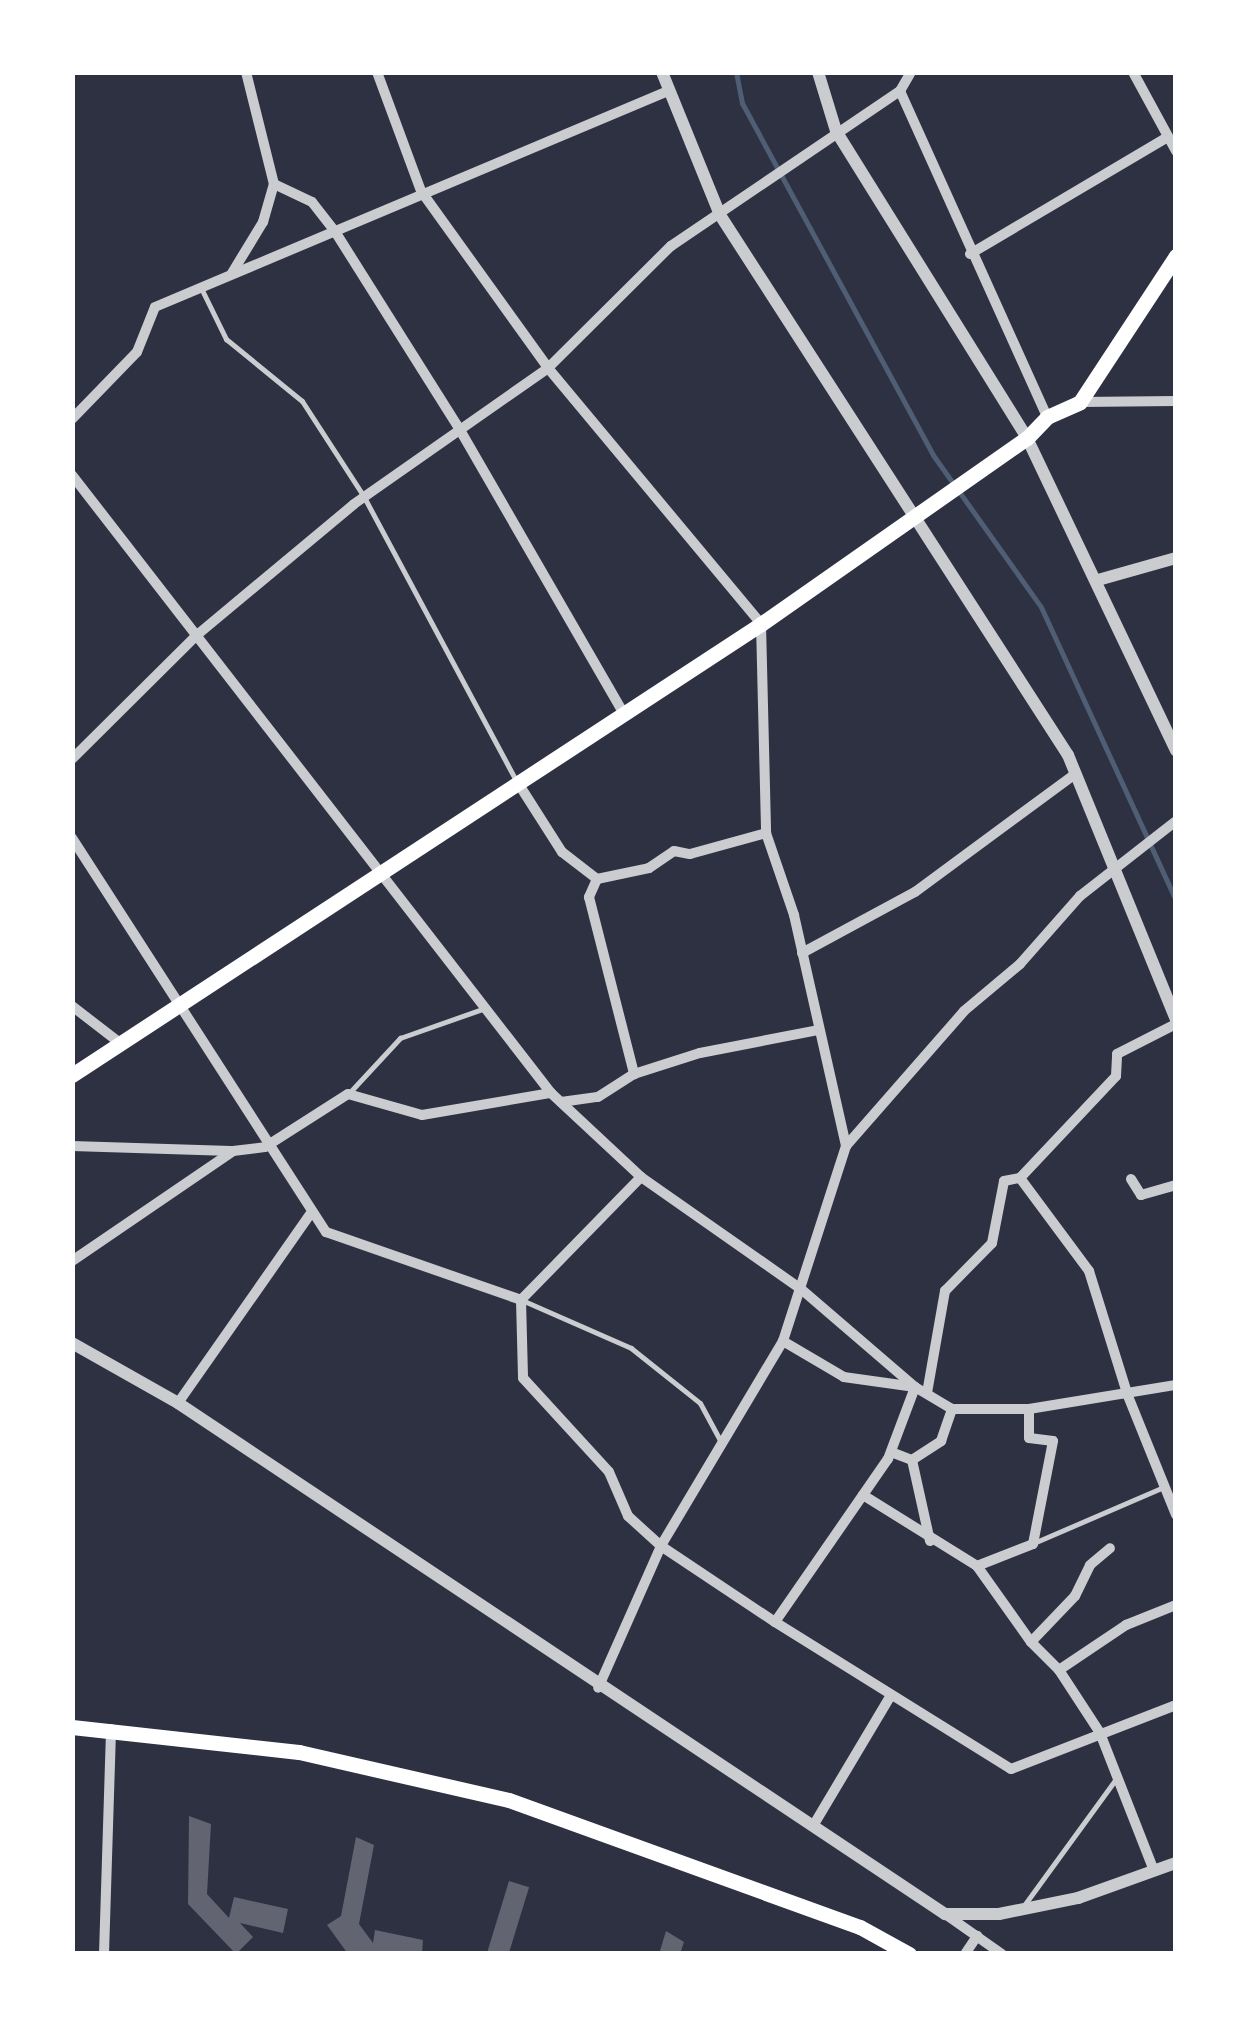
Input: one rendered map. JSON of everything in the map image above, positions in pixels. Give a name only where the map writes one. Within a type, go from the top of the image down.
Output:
[{"type":"main road","points":[[72,1075],[762,624],[911,514],[1027,438],[1046,416],[1080,402],[1176,256]]},
{"type":"main road","points":[[72,1727],[299,1752],[509,1800],[860,1926],[909,1954]]},
{"type":"street","points":[[232,273],[263,222],[274,184],[246,72]]},
{"type":"street","points":[[377,72],[421,191],[548,368],[762,624],[766,833],[802,953],[846,1146]]},
{"type":"street","points":[[662,72],[720,215],[1076,774],[1176,1022],[1117,1054],[1116,1076],[1020,1178],[1004,1181],[992,1243],[946,1291],[927,1393]]},
{"type":"street","points":[[818,72],[836,132],[1027,438],[1176,750]]},
{"type":"street","points":[[72,759],[197,635],[364,497],[548,368],[671,246],[900,91],[911,72]]},
{"type":"street","points":[[1134,72],[1176,151]]},
{"type":"street","points":[[72,419],[137,352],[155,307],[336,233],[421,191],[668,91]]},
{"type":"street","points":[[900,91],[1046,416]]},
{"type":"street","points":[[970,254],[1168,136]]},
{"type":"street","points":[[274,184],[312,202],[336,233],[460,430],[624,714]]},
{"type":"street","points":[[1080,402],[1176,401]]},
{"type":"street","points":[[72,475],[378,874],[488,1007],[556,1098],[641,1177],[801,1289],[916,1387],[952,1409],[1029,1409],[1128,1396],[1176,1385]]},
{"type":"street","points":[[1098,580],[1176,558]]},
{"type":"street","points":[[802,953],[916,892],[1076,774]]},
{"type":"street","points":[[518,783],[562,852],[598,878],[649,868],[674,851],[690,854],[766,833]]},
{"type":"street","points":[[598,1688],[661,1546],[783,1341],[846,1146],[964,1012],[1114,868],[1176,821]]},
{"type":"street","points":[[72,838],[181,1003],[265,1146],[326,1232],[521,1300]]},
{"type":"street","points":[[598,878],[589,896],[634,1074]]},
{"type":"street","points":[[72,1006],[120,1043]]},
{"type":"street","points":[[72,1146],[234,1151],[265,1146],[348,1094],[422,1114],[556,1098],[598,1097],[634,1074],[700,1053],[818,1030]]},
{"type":"street","points":[[72,1261],[234,1151]]},
{"type":"street","points":[[641,1177],[521,1300],[524,1378],[609,1472],[628,1516],[661,1546],[890,1698],[1011,1769],[1176,1704]]},
{"type":"street","points":[[1020,1178],[1089,1271],[1128,1396],[1176,1515]]},
{"type":"street","points":[[1131,1179],[1142,1194],[1176,1185]]},
{"type":"street","points":[[178,1403],[311,1213]]},
{"type":"street","points":[[783,1341],[844,1376],[916,1387]]},
{"type":"street","points":[[72,1343],[178,1403],[598,1688],[1002,1954]]},
{"type":"street","points":[[775,1622],[891,1452],[916,1387]]},
{"type":"street","points":[[912,1460],[941,1441],[952,1409]]},
{"type":"street","points":[[977,1566],[1033,1544],[1053,1442],[1029,1438],[1029,1409]]},
{"type":"street","points":[[891,1452],[912,1460]]},
{"type":"street","points":[[912,1460],[930,1542]]},
{"type":"street","points":[[863,1495],[930,1542],[977,1566],[1031,1642],[1059,1670],[1100,1733],[1154,1871]]},
{"type":"street","points":[[1031,1642],[1074,1596],[1090,1564],[1110,1548]]},
{"type":"street","points":[[1059,1670],[1126,1625],[1176,1605]]},
{"type":"street","points":[[813,1826],[890,1698]]},
{"type":"street","points":[[104,1954],[111,1729]]},
{"type":"street","points":[[944,1914],[1021,1910],[1176,1863]]},
{"type":"street","points":[[965,1954],[977,1936]]},
{"type":"lane","points":[[201,287],[226,339],[302,401],[364,497],[518,783]]},
{"type":"lane","points":[[348,1094],[400,1038],[488,1007]]},
{"type":"lane","points":[[521,1300],[630,1348],[700,1403],[722,1444]]},
{"type":"lane","points":[[1033,1544],[1164,1487]]},
{"type":"lane","points":[[1021,1910],[1117,1778]]},
{"type":"building","points":[[189,1816],[211,1824],[207,1894],[229,1918],[234,1897],[288,1909],[283,1933],[240,1923],[253,1937],[236,1954],[188,1904]]},
{"type":"building","points":[[356,1837],[374,1845],[359,1924],[373,1943],[375,1930],[423,1940],[422,1954],[348,1954],[327,1925],[341,1916]]},
{"type":"building","points":[[509,1881],[529,1887],[509,1954],[487,1954]]},
{"type":"building","points":[[666,1931],[684,1942],[680,1954],[659,1954]]},
{"type":"waterway","points":[[736,72],[742,103],[933,455],[1041,607],[1176,901]]}]
